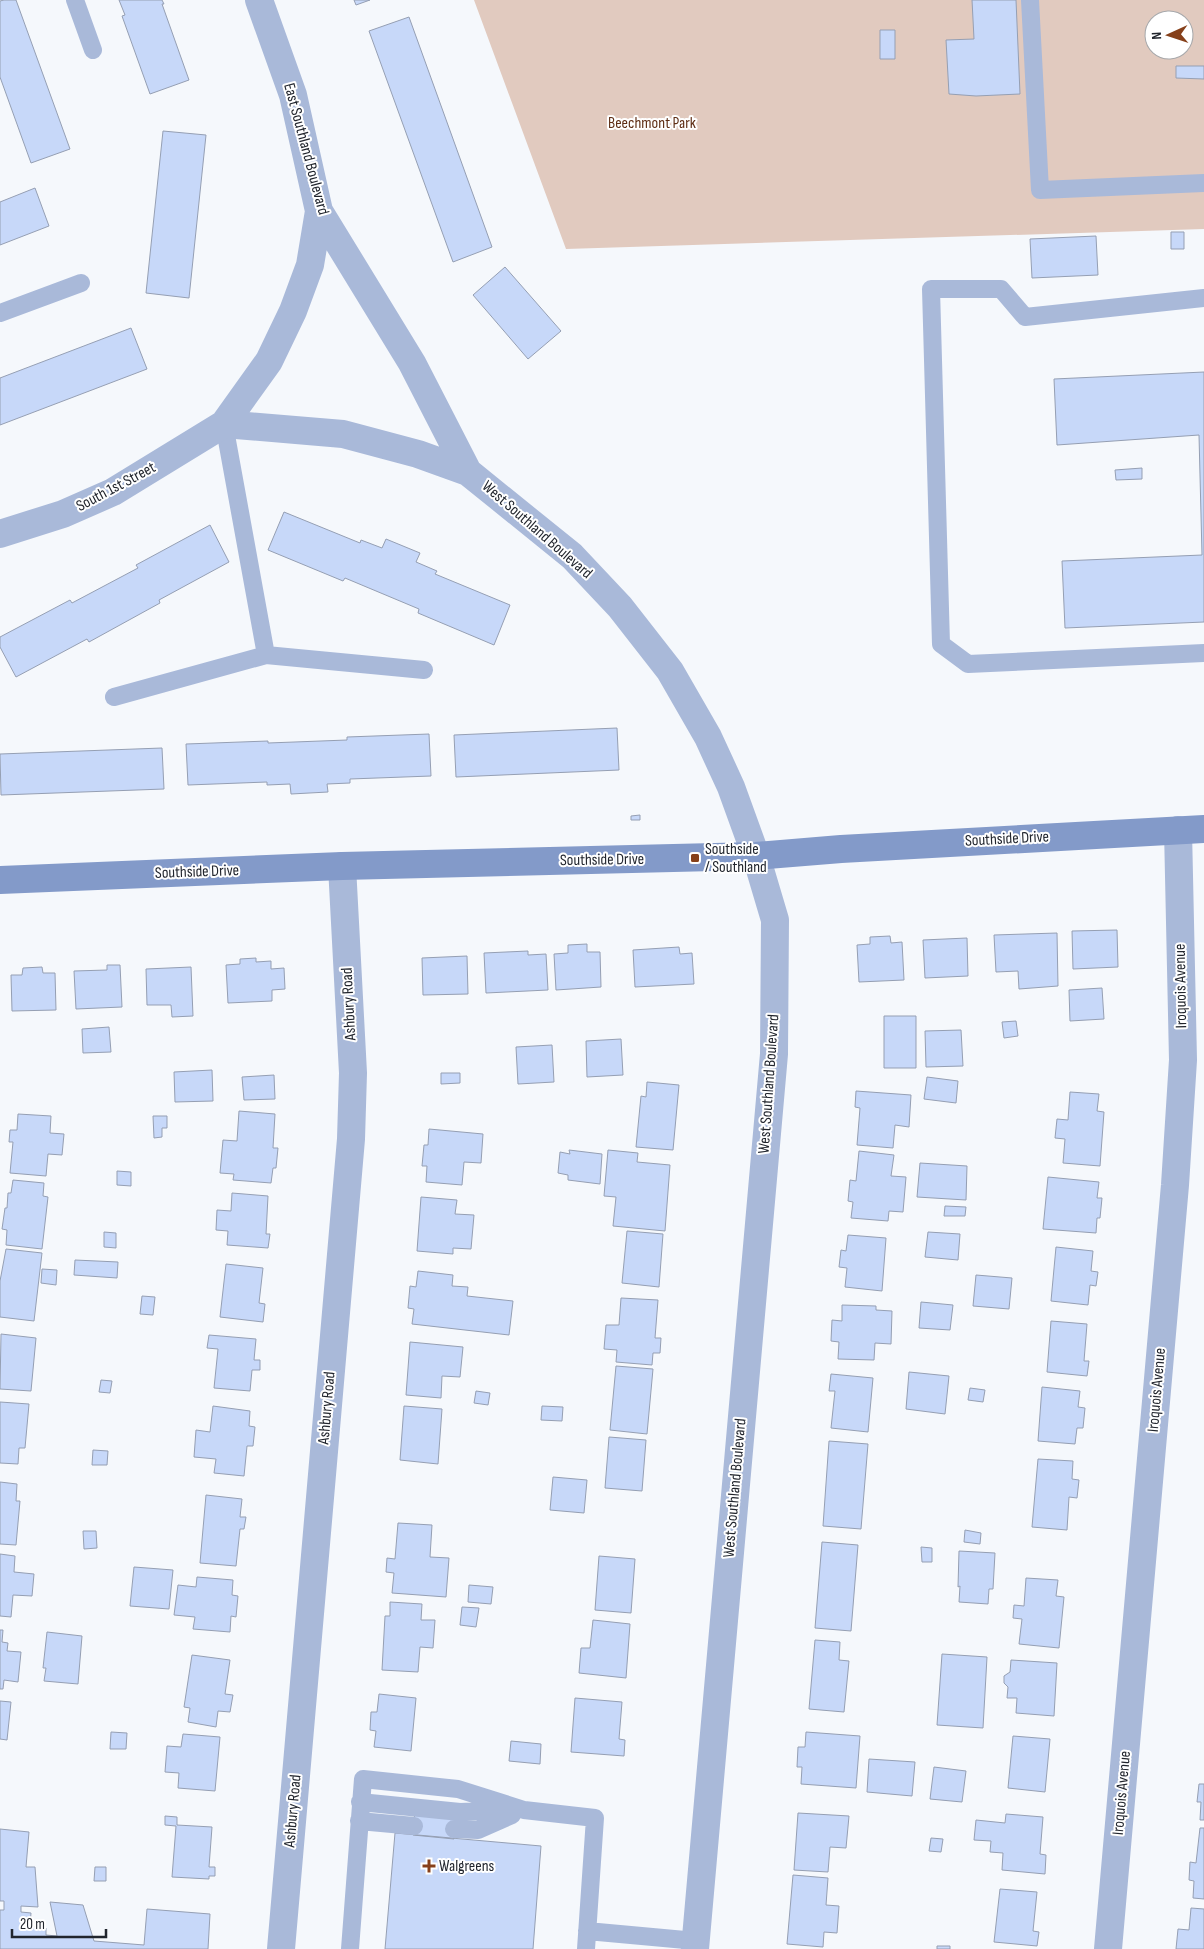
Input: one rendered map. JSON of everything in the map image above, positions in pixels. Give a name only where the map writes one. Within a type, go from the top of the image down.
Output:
[{"type":"main road","name":"Southside Drive","points":[[0,880],[342,866],[756,856],[851,848],[1191,829]]},
{"type":"street","name":"East Southland Boulevard","points":[[259,0],[293,95],[319,211],[398,342]]},
{"type":"street","name":"South 1st Street","points":[[0,534],[63,514],[113,492],[224,424],[269,361],[293,311],[310,265],[319,211]]},
{"type":"street","name":"West Southland Boulevard","points":[[398,342],[412,363],[468,472],[572,556],[620,607],[670,671],[708,737],[731,787],[756,856],[775,920],[774,1054],[695,1945]]},
{"type":"street","points":[[224,424],[343,434],[418,454],[468,472]]},
{"type":"street","name":"Iroquois Avenue","points":[[1108,1949],[1175,1185],[1183,1060],[1191,829]]},
{"type":"street","name":"Ashbury Road","points":[[281,1949],[351,1139],[353,1073],[342,866]]},
{"type":"lane","points":[[75,0],[93,50]]},
{"type":"lane","points":[[1030,0],[1040,190],[1204,183]]},
{"type":"lane","points":[[0,313],[81,283]]},
{"type":"lane","points":[[1204,298],[1025,317],[1001,289],[931,289],[941,644],[968,664],[1204,653]]},
{"type":"lane","points":[[224,424],[266,655]]},
{"type":"lane","points":[[114,697],[266,655],[424,670]]},
{"type":"lane","points":[[350,1949],[360,1802],[460,1812],[524,1810],[594,1818],[586,1949]]},
{"type":"lane","points":[[454,1829],[478,1830],[524,1810]]},
{"type":"lane","points":[[359,1821],[414,1826]]},
{"type":"lane","points":[[588,1931],[695,1945]]},
{"type":"green space","name":"Beechmont Park","points":[[474,0],[1204,0],[1204,229],[566,249]]},
{"type":"building","points":[[16,0],[70,149],[31,163],[0,77],[0,1]]},
{"type":"building","points":[[119,0],[162,0],[189,80],[150,94],[122,16],[125,15]]},
{"type":"building","points":[[354,0],[370,0],[356,5]]},
{"type":"building","points":[[972,0],[1016,0],[1020,94],[976,96],[949,94],[946,40],[974,39]]},
{"type":"building","points":[[409,17],[492,247],[453,262],[369,31]]},
{"type":"building","points":[[880,30],[895,30],[895,59],[880,59]]},
{"type":"building","points":[[1176,66],[1204,66],[1204,79],[1176,78]]},
{"type":"building","points":[[163,131],[206,135],[189,298],[146,293]]},
{"type":"building","points":[[35,188],[49,226],[0,245],[0,202]]},
{"type":"building","points":[[1171,232],[1184,232],[1184,249],[1171,249]]},
{"type":"building","points":[[1096,236],[1098,275],[1032,278],[1030,239]]},
{"type":"building","points":[[505,267],[561,331],[528,359],[473,295]]},
{"type":"building","points":[[131,328],[147,369],[0,425],[0,378]]},
{"type":"building","points":[[1204,372],[1204,622],[1065,628],[1062,561],[1202,555],[1199,435],[1057,445],[1054,379]]},
{"type":"building","points":[[1142,468],[1142,479],[1116,480],[1115,470]]},
{"type":"building","points":[[284,512],[360,543],[361,540],[382,548],[386,539],[420,553],[416,562],[437,571],[435,574],[510,605],[494,645],[418,613],[419,609],[345,578],[343,581],[268,550]]},
{"type":"building","points":[[210,525],[229,562],[159,600],[160,603],[89,642],[87,639],[16,677],[0,647],[0,637],[70,600],[72,603],[138,568],[136,565]]},
{"type":"building","points":[[617,728],[619,770],[456,777],[454,735]]},
{"type":"building","points":[[429,734],[431,776],[350,779],[350,783],[327,784],[328,792],[291,794],[290,784],[267,785],[267,782],[188,785],[186,744],[347,740],[347,737]]},
{"type":"building","points":[[162,748],[164,789],[1,795],[0,754]]},
{"type":"building","points":[[640,815],[640,820],[631,820],[631,816]]},
{"type":"building","points":[[1117,930],[1118,967],[1073,969],[1072,931]]},
{"type":"building","points":[[1057,933],[1058,986],[1019,989],[1018,971],[996,972],[994,935]]},
{"type":"building","points":[[890,936],[891,943],[902,942],[904,980],[859,982],[857,945],[870,944],[870,937]]},
{"type":"building","points":[[967,938],[968,976],[925,978],[923,940]]},
{"type":"building","points":[[587,944],[587,952],[600,952],[601,987],[556,990],[554,954],[568,953],[568,945]]},
{"type":"building","points":[[679,947],[680,954],[692,953],[694,984],[635,987],[633,950]]},
{"type":"building","points":[[528,951],[528,955],[546,954],[548,990],[486,993],[484,953]]},
{"type":"building","points":[[467,956],[468,994],[423,995],[422,958]]},
{"type":"building","points":[[256,958],[256,962],[271,961],[271,969],[284,968],[285,989],[272,990],[272,1001],[228,1003],[226,965],[240,964],[240,959]]},
{"type":"building","points":[[107,965],[120,965],[122,1007],[76,1009],[74,971],[107,970]]},
{"type":"building","points":[[42,967],[43,973],[55,973],[56,1010],[12,1011],[11,975],[22,975],[23,968]]},
{"type":"building","points":[[191,967],[193,1016],[172,1017],[171,1005],[147,1005],[146,969]]},
{"type":"building","points":[[1102,988],[1104,1019],[1070,1021],[1069,990]]},
{"type":"building","points":[[884,1016],[916,1016],[916,1068],[884,1068]]},
{"type":"building","points":[[1016,1021],[1018,1036],[1004,1038],[1002,1022]]},
{"type":"building","points":[[109,1027],[111,1052],[83,1053],[82,1029]]},
{"type":"building","points":[[961,1030],[963,1066],[926,1067],[925,1031]]},
{"type":"building","points":[[621,1039],[623,1075],[587,1077],[586,1041]]},
{"type":"building","points":[[552,1045],[554,1082],[518,1084],[516,1047]]},
{"type":"building","points":[[212,1070],[213,1101],[175,1102],[174,1072]]},
{"type":"building","points":[[441,1073],[460,1073],[460,1083],[441,1084]]},
{"type":"building","points":[[274,1075],[275,1099],[244,1100],[242,1077]]},
{"type":"building","points":[[927,1077],[958,1081],[956,1103],[924,1099]]},
{"type":"building","points":[[647,1082],[679,1085],[673,1150],[636,1147],[641,1096],[646,1097]]},
{"type":"building","points":[[856,1091],[911,1095],[909,1127],[895,1125],[893,1148],[857,1145],[860,1108],[855,1107]]},
{"type":"building","points":[[1070,1092],[1099,1094],[1097,1111],[1104,1112],[1100,1166],[1063,1163],[1065,1139],[1055,1138],[1057,1119],[1068,1120]]},
{"type":"building","points":[[239,1111],[275,1114],[273,1148],[278,1148],[276,1168],[273,1168],[271,1183],[233,1180],[234,1174],[220,1173],[223,1140],[237,1141]]},
{"type":"building","points":[[18,1114],[51,1116],[50,1133],[64,1134],[62,1155],[48,1154],[46,1176],[10,1173],[13,1142],[9,1142],[10,1130],[17,1130]]},
{"type":"building","points":[[153,1116],[167,1116],[167,1128],[162,1128],[162,1137],[154,1138]]},
{"type":"building","points":[[429,1129],[483,1134],[481,1163],[464,1162],[462,1185],[426,1182],[427,1166],[422,1166],[424,1145],[428,1145]]},
{"type":"building","points":[[569,1150],[602,1154],[600,1184],[568,1180],[568,1175],[558,1173],[560,1152],[570,1154]]},
{"type":"building","points":[[608,1150],[638,1153],[637,1162],[670,1165],[665,1231],[613,1226],[616,1197],[604,1196]]},
{"type":"building","points":[[859,1151],[894,1155],[891,1176],[906,1177],[903,1212],[889,1211],[888,1221],[851,1218],[853,1202],[848,1201],[850,1180],[856,1181]]},
{"type":"building","points":[[920,1163],[967,1166],[966,1200],[917,1197]]},
{"type":"building","points":[[117,1171],[131,1172],[131,1186],[117,1185]]},
{"type":"building","points":[[1048,1177],[1099,1182],[1097,1198],[1102,1198],[1100,1218],[1097,1218],[1096,1233],[1043,1229]]},
{"type":"building","points":[[13,1180],[44,1183],[43,1196],[48,1197],[42,1249],[6,1245],[7,1230],[2,1229],[8,1193],[11,1193]]},
{"type":"building","points":[[232,1193],[268,1196],[266,1234],[270,1234],[268,1248],[227,1245],[228,1231],[216,1230],[217,1210],[231,1211]]},
{"type":"building","points":[[421,1197],[457,1200],[455,1214],[474,1215],[471,1249],[453,1248],[453,1254],[417,1251]]},
{"type":"building","points":[[945,1206],[966,1207],[965,1216],[944,1216]]},
{"type":"building","points":[[627,1231],[663,1234],[659,1287],[622,1283]]},
{"type":"building","points":[[104,1232],[116,1233],[116,1248],[104,1247]]},
{"type":"building","points":[[928,1232],[960,1234],[958,1260],[925,1257]]},
{"type":"building","points":[[848,1235],[886,1238],[882,1291],[845,1287],[847,1268],[839,1267],[841,1250],[846,1251]]},
{"type":"building","points":[[1056,1247],[1093,1251],[1091,1271],[1098,1272],[1096,1286],[1090,1285],[1088,1305],[1051,1301]]},
{"type":"building","points":[[6,1249],[42,1253],[34,1321],[0,1317],[0,1281]]},
{"type":"building","points":[[75,1260],[118,1262],[117,1278],[74,1275]]},
{"type":"building","points":[[226,1264],[263,1268],[259,1303],[265,1304],[263,1322],[220,1317]]},
{"type":"building","points":[[42,1269],[57,1270],[56,1285],[41,1283]]},
{"type":"building","points":[[418,1271],[453,1275],[452,1286],[468,1287],[467,1296],[513,1301],[509,1335],[412,1324],[414,1309],[408,1308],[410,1286],[416,1287]]},
{"type":"building","points":[[976,1275],[1012,1278],[1009,1309],[973,1306]]},
{"type":"building","points":[[142,1296],[155,1297],[153,1315],[140,1314]]},
{"type":"building","points":[[621,1298],[658,1300],[655,1338],[661,1338],[660,1353],[653,1353],[652,1365],[616,1362],[617,1350],[604,1349],[606,1325],[619,1325]]},
{"type":"building","points":[[921,1302],[953,1305],[950,1330],[919,1328]]},
{"type":"building","points":[[842,1305],[876,1306],[876,1310],[892,1311],[891,1344],[875,1343],[874,1360],[838,1359],[839,1342],[831,1341],[832,1320],[842,1321]]},
{"type":"building","points":[[1051,1321],[1087,1324],[1084,1361],[1089,1361],[1087,1376],[1047,1372]]},
{"type":"building","points":[[1,1334],[36,1338],[31,1391],[0,1389]]},
{"type":"building","points":[[209,1335],[256,1339],[254,1360],[260,1360],[260,1370],[252,1370],[250,1391],[214,1388],[218,1349],[207,1348]]},
{"type":"building","points":[[410,1342],[463,1347],[460,1377],[442,1376],[441,1398],[406,1395]]},
{"type":"building","points":[[616,1366],[653,1369],[647,1434],[610,1430]]},
{"type":"building","points":[[909,1372],[949,1376],[945,1414],[906,1409]]},
{"type":"building","points":[[831,1374],[873,1378],[868,1432],[831,1428],[835,1391],[829,1391]]},
{"type":"building","points":[[101,1380],[112,1381],[110,1393],[99,1392]]},
{"type":"building","points":[[1042,1387],[1080,1391],[1078,1407],[1085,1408],[1083,1428],[1077,1428],[1075,1444],[1038,1441]]},
{"type":"building","points":[[970,1388],[985,1390],[983,1402],[968,1400]]},
{"type":"building","points":[[476,1391],[490,1393],[488,1405],[474,1403]]},
{"type":"building","points":[[0,1402],[29,1404],[25,1448],[19,1448],[18,1464],[0,1463]]},
{"type":"building","points":[[213,1406],[250,1411],[249,1426],[255,1427],[253,1446],[247,1446],[244,1476],[214,1473],[216,1459],[194,1457],[196,1430],[210,1432]]},
{"type":"building","points":[[404,1406],[442,1409],[438,1464],[400,1460]]},
{"type":"building","points":[[542,1406],[563,1407],[562,1421],[541,1420]]},
{"type":"building","points":[[609,1437],[646,1440],[642,1491],[605,1488]]},
{"type":"building","points":[[829,1441],[868,1444],[861,1529],[823,1526]]},
{"type":"building","points":[[93,1450],[108,1451],[107,1465],[92,1465]]},
{"type":"building","points":[[1038,1459],[1073,1461],[1072,1479],[1079,1480],[1077,1498],[1069,1497],[1067,1530],[1032,1527]]},
{"type":"building","points":[[553,1477],[587,1480],[584,1513],[550,1510]]},
{"type":"building","points":[[0,1482],[17,1484],[16,1501],[20,1501],[16,1545],[0,1544]]},
{"type":"building","points":[[206,1495],[242,1499],[240,1517],[246,1517],[244,1529],[240,1529],[236,1566],[200,1563]]},
{"type":"building","points":[[398,1523],[432,1525],[430,1557],[449,1558],[446,1597],[392,1593],[394,1573],[386,1572],[387,1558],[395,1559]]},
{"type":"building","points":[[965,1530],[981,1533],[980,1544],[964,1542]]},
{"type":"building","points":[[83,1531],[96,1531],[97,1548],[84,1549]]},
{"type":"building","points":[[822,1542],[858,1545],[851,1631],[815,1628]]},
{"type":"building","points":[[921,1547],[932,1548],[932,1562],[922,1562]]},
{"type":"building","points":[[959,1551],[995,1553],[993,1589],[989,1589],[988,1604],[959,1602]]},
{"type":"building","points":[[0,1554],[15,1556],[14,1572],[34,1574],[32,1596],[13,1595],[11,1617],[0,1616]]},
{"type":"building","points":[[599,1556],[635,1559],[631,1613],[595,1610]]},
{"type":"building","points":[[134,1567],[173,1570],[169,1609],[130,1606]]},
{"type":"building","points":[[197,1577],[233,1580],[232,1595],[238,1596],[236,1617],[231,1616],[230,1632],[193,1629],[195,1617],[174,1615],[178,1585],[196,1587]]},
{"type":"building","points":[[1026,1578],[1058,1580],[1056,1596],[1064,1597],[1059,1648],[1019,1644],[1022,1619],[1013,1618],[1014,1605],[1024,1606]]},
{"type":"building","points":[[469,1585],[493,1587],[491,1604],[468,1602]]},
{"type":"building","points":[[390,1602],[422,1604],[421,1620],[435,1620],[433,1648],[420,1647],[418,1672],[382,1670],[385,1616],[390,1616]]},
{"type":"building","points":[[462,1607],[479,1608],[476,1627],[460,1625]]},
{"type":"building","points":[[593,1620],[630,1624],[626,1678],[579,1673],[581,1648],[590,1648]]},
{"type":"building","points":[[0,1630],[3,1630],[2,1642],[8,1643],[7,1651],[21,1652],[18,1682],[4,1680],[3,1689],[0,1689]]},
{"type":"building","points":[[47,1632],[82,1636],[78,1684],[44,1681],[46,1668],[43,1668]]},
{"type":"building","points":[[815,1640],[840,1642],[839,1660],[849,1661],[844,1712],[809,1709]]},
{"type":"building","points":[[942,1654],[987,1657],[983,1728],[937,1725]]},
{"type":"building","points":[[192,1655],[230,1660],[225,1694],[233,1695],[230,1712],[218,1711],[216,1727],[188,1722],[190,1708],[184,1707]]},
{"type":"building","points":[[1011,1660],[1057,1663],[1054,1716],[1016,1713],[1017,1698],[1007,1698],[1008,1687],[1004,1683],[1004,1676],[1010,1672]]},
{"type":"building","points":[[379,1694],[416,1698],[411,1751],[374,1747],[376,1731],[370,1730],[371,1712],[377,1712]]},
{"type":"building","points":[[575,1698],[622,1702],[619,1739],[625,1740],[624,1756],[571,1752]]},
{"type":"building","points":[[0,1701],[11,1702],[7,1740],[0,1739]]},
{"type":"building","points":[[111,1732],[127,1733],[126,1749],[110,1749]]},
{"type":"building","points":[[806,1732],[860,1736],[856,1788],[801,1784],[802,1767],[797,1767],[798,1747],[805,1747]]},
{"type":"building","points":[[183,1734],[220,1737],[215,1791],[178,1788],[179,1773],[165,1772],[167,1746],[181,1747]]},
{"type":"building","points":[[1013,1736],[1050,1739],[1045,1792],[1008,1788]]},
{"type":"building","points":[[511,1741],[541,1744],[540,1764],[509,1761]]},
{"type":"building","points":[[869,1759],[915,1762],[912,1796],[867,1792]]},
{"type":"building","points":[[934,1767],[966,1771],[962,1802],[930,1799]]},
{"type":"building","points":[[1199,1784],[1204,1784],[1204,1820],[1200,1820],[1201,1802],[1197,1802]]},
{"type":"building","points":[[415,1809],[456,1813],[454,1839],[413,1835]]},
{"type":"building","points":[[798,1813],[849,1816],[846,1848],[830,1847],[828,1872],[794,1870]]},
{"type":"building","points":[[1006,1814],[1043,1817],[1040,1854],[1046,1855],[1045,1874],[1002,1870],[1003,1853],[990,1852],[991,1841],[974,1840],[976,1820],[1005,1823]]},
{"type":"building","points":[[165,1816],[177,1817],[177,1825],[212,1827],[209,1867],[215,1867],[215,1876],[209,1876],[209,1879],[172,1877],[176,1826],[165,1825]]},
{"type":"building","points":[[1200,1828],[1204,1828],[1204,1899],[1193,1898],[1194,1881],[1189,1880],[1190,1862],[1196,1863]]},
{"type":"building","points":[[0,1829],[29,1832],[26,1867],[35,1867],[38,1907],[21,1906],[21,1912],[31,1913],[30,1926],[46,1928],[46,1935],[57,1936],[50,1902],[83,1905],[94,1941],[144,1945],[147,1909],[210,1914],[208,1949],[0,1949],[0,1910],[4,1910],[4,1901],[0,1901]]},
{"type":"building","name":"Walgreens","points":[[395,1833],[541,1846],[533,1949],[385,1949]]},
{"type":"building","points":[[931,1838],[943,1839],[941,1852],[929,1851]]},
{"type":"building","points":[[95,1867],[106,1867],[106,1881],[94,1881]]},
{"type":"building","points":[[793,1875],[828,1878],[826,1905],[839,1906],[837,1933],[824,1932],[823,1947],[787,1944]]},
{"type":"building","points":[[1000,1889],[1037,1892],[1033,1931],[1039,1932],[1037,1946],[994,1942]]},
{"type":"building","points":[[1191,1908],[1204,1909],[1204,1949],[1176,1949],[1178,1929],[1189,1930]]},
{"type":"building","points":[[937,1946],[950,1946],[950,1949],[937,1949]]},
{"type":"place","name":"Southside / Southland","points":[[695,858]]},
{"type":"place","name":"Walgreens","points":[[429,1866]]}]
